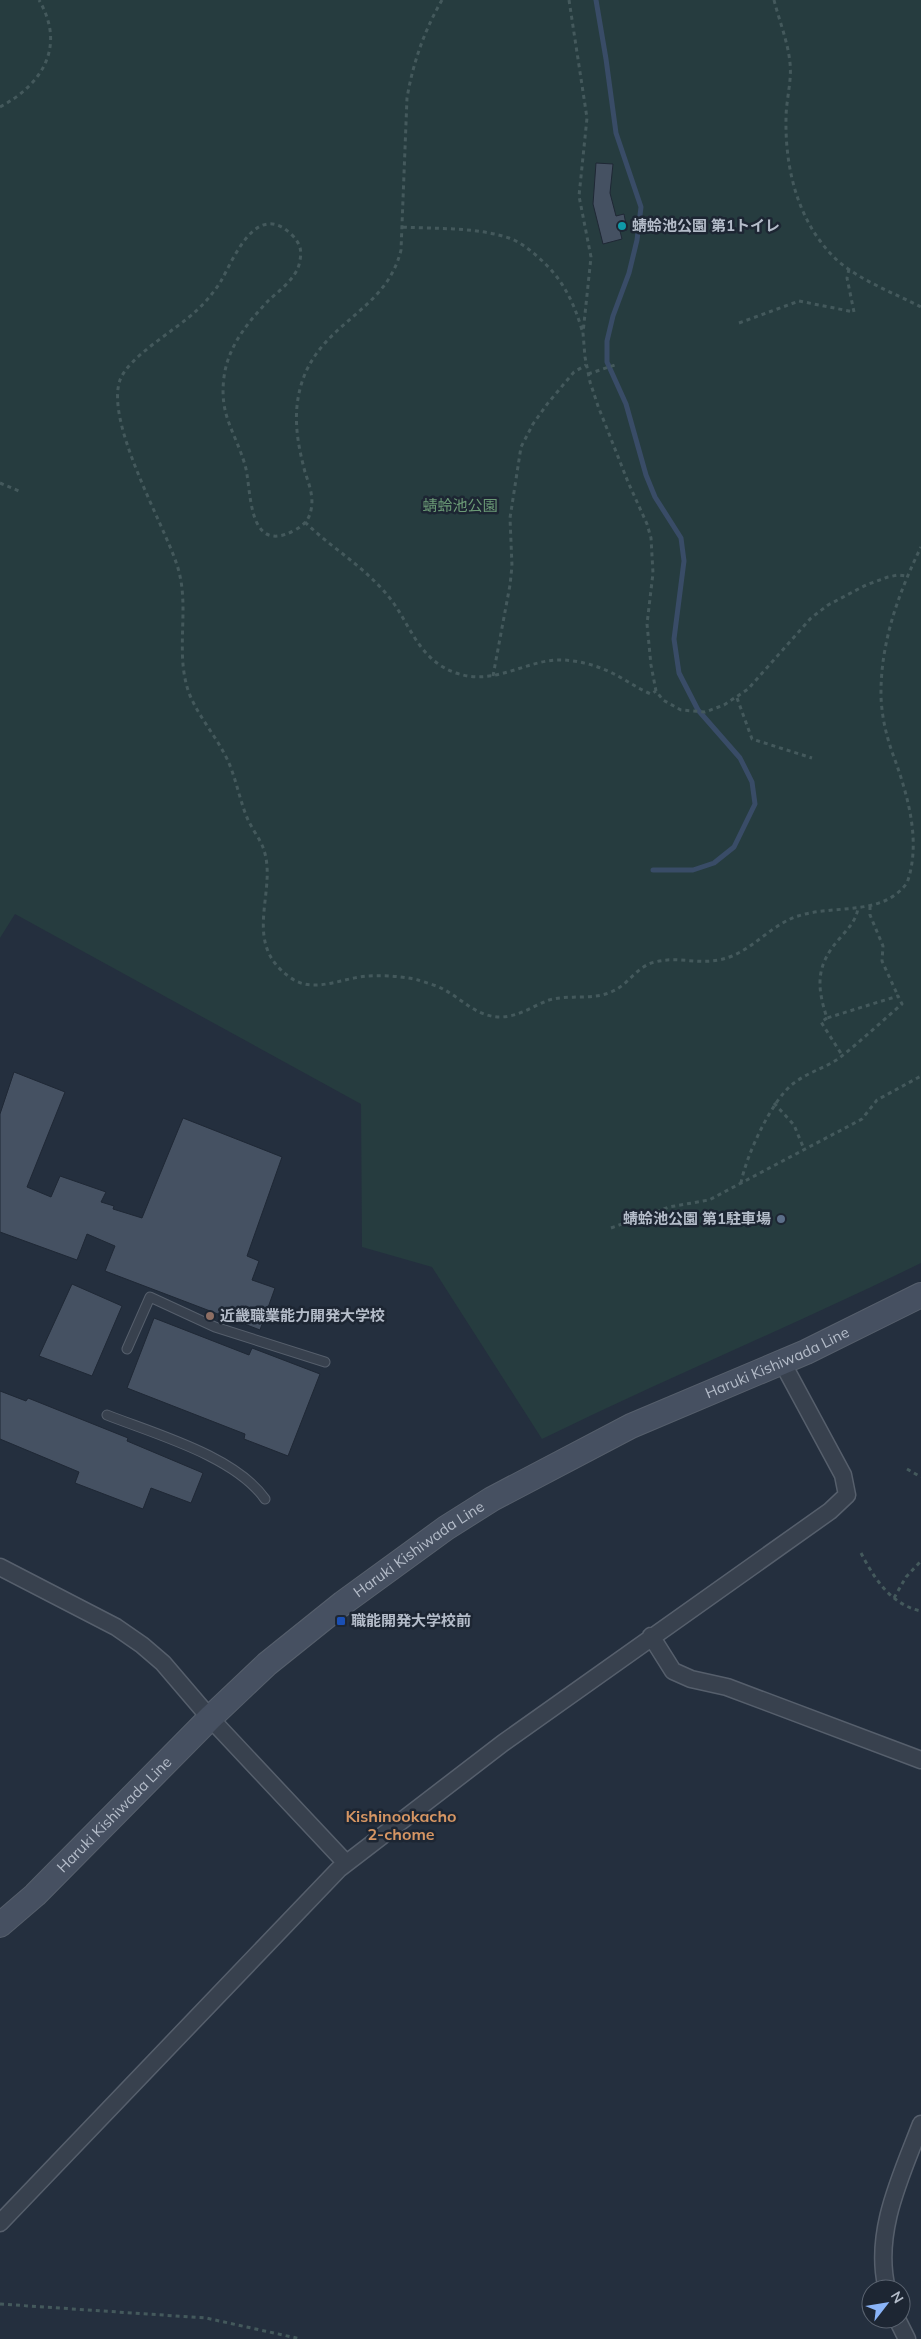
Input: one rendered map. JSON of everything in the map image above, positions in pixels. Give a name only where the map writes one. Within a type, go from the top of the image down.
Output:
[{"type":"main road","name":"Haruki Kishiwada Line","points":[[0,1925],[35,1895],[210,1718],[298,1638],[446,1528],[492,1499],[631,1426],[782,1362],[883,1316],[921,1295]]},
{"type":"street","points":[[0,2223],[346,1863],[503,1743],[651,1636],[830,1511],[847,1495],[843,1475],[782,1362]]},
{"type":"street","points":[[0,1567],[116,1627],[142,1645],[163,1663],[210,1718],[346,1863]]},
{"type":"street","points":[[651,1636],[673,1671],[691,1679],[727,1687],[921,1760]]},
{"type":"street","points":[[885,2279],[882,2246],[885,2228],[921,2124]]},
{"type":"lane","points":[[127,1349],[150,1297],[216,1327],[325,1362]]},
{"type":"lane","points":[[107,1415],[209,1455],[255,1485],[265,1499]]},
{"type":"path","points":[[0,107],[30,87],[46,64],[52,32],[39,0]]},
{"type":"path","points":[[442,0],[425,33],[411,75],[407,98],[402,250],[397,266],[388,281],[367,306],[325,340],[314,355],[299,390],[296,430],[312,497],[311,509],[305,522],[290,533],[270,534],[262,529],[251,511],[247,470],[226,419],[223,386],[230,354],[252,320],[300,266],[300,247],[294,238],[276,226],[265,224],[248,235],[212,293],[201,307],[129,365],[120,378],[118,410],[146,496],[179,570],[184,612],[182,659],[189,692],[200,716],[209,727],[229,763],[246,814],[265,850],[267,878],[262,912],[262,929],[270,955],[288,977],[301,984],[312,985],[364,976],[410,978],[443,989],[478,1012],[489,1016],[510,1016],[561,998],[596,997],[610,993],[621,988],[638,970],[650,963],[663,960],[704,963],[720,961],[745,950],[789,919],[803,914],[820,910],[858,908],[882,903],[899,892],[912,877],[918,863]]},
{"type":"path","points":[[569,0],[587,118],[579,196],[591,257],[583,333],[586,366],[615,450],[648,524],[651,538],[653,573],[647,624],[656,691],[662,700],[672,707],[693,712],[705,712],[737,698],[748,689],[811,618],[828,605],[866,585],[888,577],[907,576]]},
{"type":"path","points":[[774,0],[790,62],[786,118],[792,178],[798,200],[815,234],[840,262],[921,307]]},
{"type":"path","points":[[403,227],[496,234],[512,239],[526,247],[551,268],[561,281],[572,301],[583,333]]},
{"type":"path","points":[[739,324],[799,301],[854,312],[848,278],[849,268]]},
{"type":"path","points":[[588,374],[618,364]]},
{"type":"path","points":[[493,676],[510,585],[512,566],[510,518],[521,448],[532,424],[548,403],[574,372],[586,366]]},
{"type":"path","points":[[0,483],[19,491]]},
{"type":"path","points":[[305,522],[378,585],[395,606],[420,648],[433,661],[457,674],[481,678],[552,660],[564,660],[602,668],[641,690],[651,694],[656,691]]},
{"type":"path","points":[[916,815],[887,736],[882,717],[881,693],[882,662],[893,612],[921,547]]},
{"type":"path","points":[[737,698],[752,739],[812,758]]},
{"type":"path","points":[[741,1183],[754,1146],[774,1104],[796,1082],[829,1065],[902,1004],[882,961],[882,946],[870,915],[870,906]]},
{"type":"path","points":[[827,1018],[819,988],[822,965],[827,953],[856,919],[858,908]]},
{"type":"path","points":[[842,1055],[820,1022],[827,1018],[898,996]]},
{"type":"path","points":[[612,1228],[669,1207],[709,1200],[862,1119],[877,1100],[921,1076]]},
{"type":"path","points":[[774,1104],[794,1125],[804,1149]]},
{"type":"path","points":[[907,1469],[921,1477]]},
{"type":"path","points":[[861,1554],[875,1579],[894,1598],[913,1609],[921,1611]]},
{"type":"path","points":[[894,1598],[906,1577],[921,1561]]},
{"type":"path","points":[[0,2304],[206,2318],[301,2339]]},
{"type":"green space","name":"蜻蛉池公園","points":[[0,0],[921,0],[921,1263],[542,1439],[432,1267],[362,1247],[361,1104],[15,914],[0,938]]},
{"type":"building","points":[[596,163],[613,164],[610,193],[616,216],[624,214],[627,230],[620,231],[622,239],[603,244],[593,204]]},
{"type":"building","points":[[14,1072],[65,1092],[27,1187],[51,1197],[60,1176],[106,1192],[101,1202],[114,1206],[113,1209],[142,1218],[183,1118],[282,1157],[247,1256],[259,1261],[252,1280],[275,1288],[260,1330],[105,1271],[115,1246],[87,1234],[77,1260],[0,1232],[0,1114]]},
{"type":"building","points":[[72,1284],[122,1306],[92,1376],[39,1356]]},
{"type":"building","points":[[154,1318],[249,1355],[252,1348],[320,1374],[288,1456],[244,1439],[245,1434],[127,1388]]},
{"type":"building","points":[[0,1391],[26,1401],[28,1398],[128,1438],[127,1441],[203,1473],[191,1503],[151,1488],[143,1509],[75,1483],[79,1472],[0,1439]]},
{"type":"waterway","points":[[596,0],[616,133],[641,207],[637,240],[629,273],[613,316],[607,341],[607,362],[626,404],[646,475],[655,497],[681,538],[684,561],[674,639],[679,673],[698,710],[740,758],[752,782],[755,804],[734,847],[714,863],[693,870],[653,870]]},
{"type":"place","name":"蜻蛉池公園 第1トイレ","points":[[622,226]]},
{"type":"place","name":"蜻蛉池公園 第1駐車場","points":[[781,1219]]},
{"type":"place","name":"近畿職業能力開発大学校","points":[[210,1316]]},
{"type":"place","name":"職能開発大学校前","points":[[341,1621]]},
{"type":"district","name":"Kishinookacho 2-chome","points":[[401,1825]]}]
